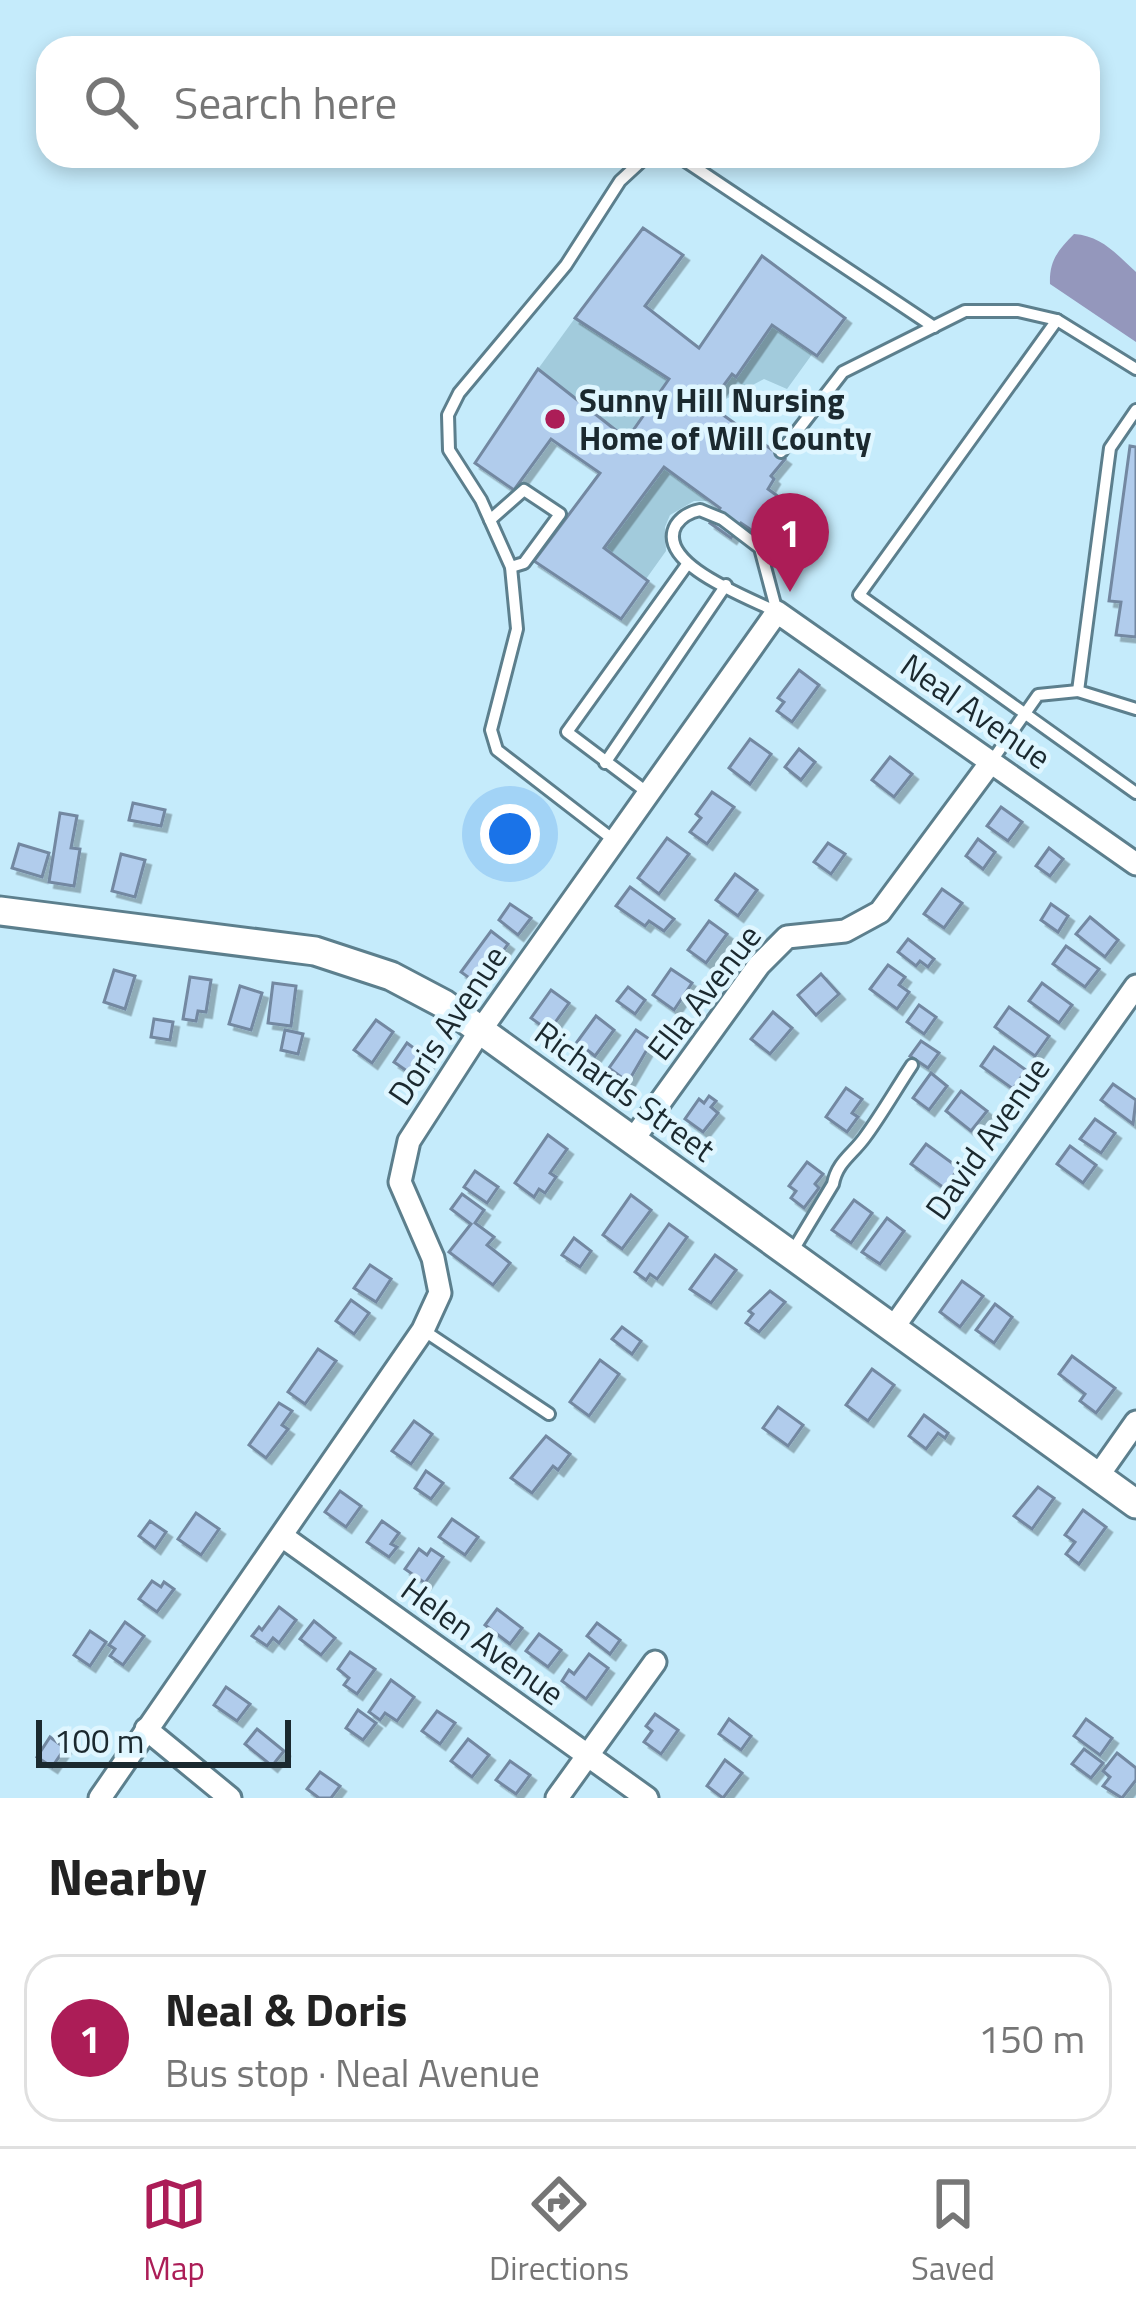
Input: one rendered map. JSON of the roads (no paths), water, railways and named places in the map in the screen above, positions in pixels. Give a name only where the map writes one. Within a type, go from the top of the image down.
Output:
[{"type":"street","name":"Doris Avenue","points":[[100,1798],[423,1330],[440,1293],[433,1258],[400,1182],[409,1142],[480,1031],[777,611]]},
{"type":"street","name":"Neal Avenue","points":[[777,611],[1136,865]]},
{"type":"street","name":"Ella Avenue","points":[[632,1141],[759,964],[787,937],[845,931],[880,912],[991,762]]},
{"type":"street","name":"Richards Street","points":[[0,911],[315,951],[391,976],[444,1004],[1136,1504]]},
{"type":"street","name":"David Avenue","points":[[892,1328],[1136,986]]},
{"type":"street","points":[[1097,1476],[1136,1422]]},
{"type":"street","name":"Helen Avenue","points":[[282,1536],[647,1798]]},
{"type":"street","points":[[557,1798],[656,1662]]},
{"type":"street","points":[[146,1729],[230,1798]]},
{"type":"lane","points":[[615,841],[497,750],[491,730],[517,629],[511,567],[490,520],[448,450],[448,416],[459,393],[566,266],[620,181],[634,168]]},
{"type":"lane","points":[[696,168],[934,327]]},
{"type":"lane","points":[[782,452],[843,372],[965,311],[1018,311],[1057,320],[1136,369]]},
{"type":"lane","points":[[1057,320],[859,595],[1136,793]]},
{"type":"lane","points":[[1078,692],[1110,448],[1136,410]]},
{"type":"lane","points":[[490,520],[524,490],[560,514],[524,563],[511,567]]},
{"type":"lane","points":[[700,511],[722,519],[760,548],[777,611],[686,566],[675,545],[677,523],[690,512],[700,511]]},
{"type":"lane","points":[[648,794],[567,732],[686,566]]},
{"type":"lane","points":[[739,592],[766,578]]},
{"type":"lane","points":[[605,763],[725,585]]},
{"type":"lane","points":[[991,762],[1038,695],[1078,692],[1136,709]]},
{"type":"lane","points":[[790,1255],[835,1173],[848,1153],[862,1143],[912,1065]]},
{"type":"lane","points":[[423,1330],[549,1414]]},
{"type":"place","name":"Sunny Hill Nursing Home of Will County","points":[[555,419]]},
{"type":"place","name":"Neal & Doris","points":[[790,592]]}]
